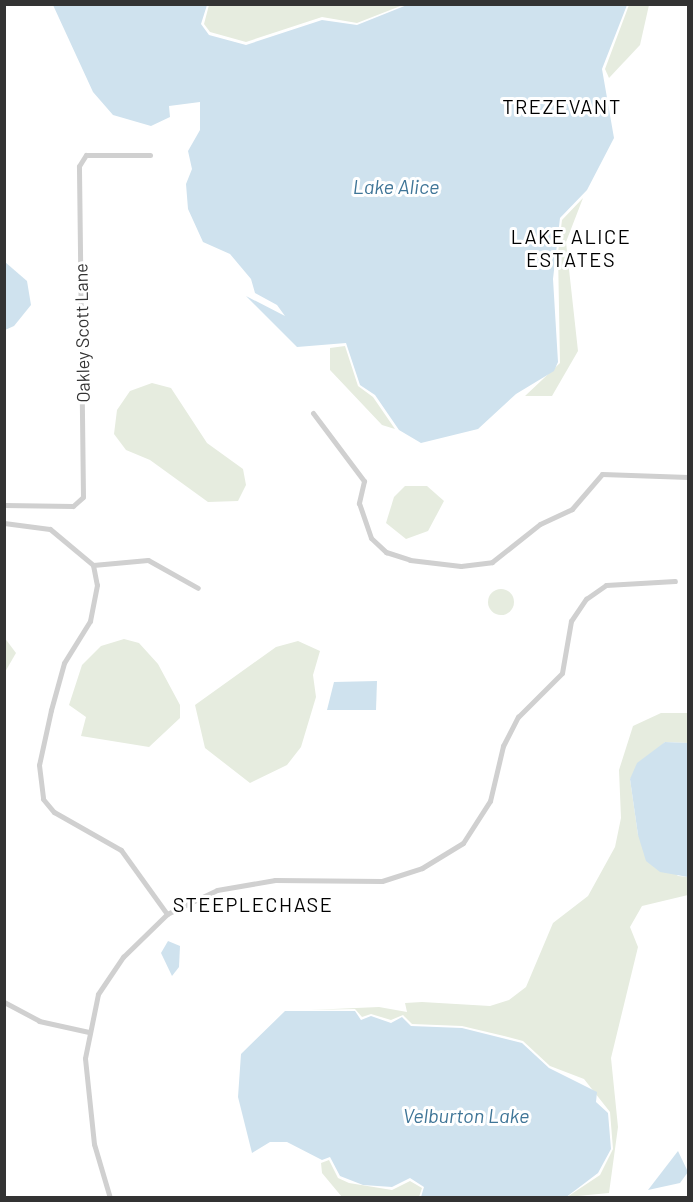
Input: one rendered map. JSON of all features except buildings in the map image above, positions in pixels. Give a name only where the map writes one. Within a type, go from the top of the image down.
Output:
[{"type":"street","name":"Oakley Scott Lane","points":[[4,505],[73,506],[83,497],[79,166],[86,155],[150,155]]},
{"type":"street","points":[[313,413],[364,480],[359,503],[371,538],[386,552],[410,560],[460,566],[492,562],[540,524],[572,509],[602,474],[688,477]]},
{"type":"street","points":[[4,523],[50,529],[93,565],[148,560],[198,588]]},
{"type":"street","points":[[93,565],[95,604],[64,663],[38,784],[54,812],[121,850],[167,914]]},
{"type":"street","points":[[110,1197],[85,1089],[89,1032],[98,994],[123,957],[167,914],[217,890],[249,882],[382,881],[422,868],[463,843],[490,801],[503,746],[518,717],[562,673],[571,621],[586,599],[606,585],[675,581]]},
{"type":"street","points":[[4,1002],[39,1021],[89,1032]]},
{"type":"shaded area","points":[[209,4],[403,5],[357,23],[322,17],[246,42],[210,32],[204,24]]},
{"type":"shaded area","points":[[629,5],[649,5],[640,45],[609,78],[605,69]]},
{"type":"shaded area","points":[[583,198],[566,242],[578,351],[552,396],[525,396],[560,363],[558,253],[562,220]]},
{"type":"shaded area","points":[[345,346],[358,386],[373,397],[395,429],[382,425],[330,370],[330,348]]},
{"type":"shaded area","points":[[152,383],[171,388],[207,443],[243,469],[246,485],[238,501],[208,502],[150,460],[126,450],[114,434],[117,410],[130,391]]},
{"type":"shaded area","points":[[405,486],[427,486],[444,501],[428,531],[406,539],[386,523],[394,497]]},
{"type":"shaded area","points":[[501,589],[510,593],[514,602],[510,611],[501,615],[492,611],[488,602],[492,593]]},
{"type":"shaded area","points":[[4,637],[16,653],[5,672],[4,672]]},
{"type":"shaded area","points":[[124,639],[139,643],[158,664],[180,705],[180,718],[149,747],[81,736],[86,717],[69,705],[82,665],[101,646]]},
{"type":"shaded area","points":[[298,641],[320,651],[313,675],[316,697],[301,747],[287,765],[250,783],[205,748],[195,705],[276,647]]},
{"type":"shaded area","points":[[661,713],[688,713],[688,743],[665,742],[630,779],[638,835],[678,876],[688,877],[688,895],[642,906],[630,927],[638,947],[611,1058],[618,1127],[609,1193],[567,1197],[600,1175],[613,1149],[610,1112],[584,1079],[550,1066],[523,1041],[504,1036],[462,1026],[412,1024],[403,1015],[391,1020],[371,1014],[362,1017],[355,1009],[310,1010],[379,1007],[407,1012],[405,1003],[422,1002],[490,1006],[509,1000],[526,987],[553,923],[588,896],[615,847],[621,818],[619,770],[633,726]]},
{"type":"shaded area","points":[[329,1160],[338,1178],[349,1183],[392,1190],[410,1181],[422,1188],[419,1197],[342,1197],[322,1173],[321,1163]]},
{"type":"water","name":"Lake Alice","points":[[53,5],[207,5],[201,24],[209,35],[246,45],[322,20],[357,25],[407,5],[627,5],[602,69],[614,138],[587,190],[560,218],[553,279],[558,362],[554,371],[516,394],[478,429],[421,443],[399,430],[375,395],[360,385],[346,343],[297,347],[246,296],[285,316],[277,305],[255,293],[251,279],[230,254],[203,242],[188,209],[186,184],[192,169],[188,151],[200,130],[200,102],[169,106],[170,117],[151,126],[113,115],[93,92]]},
{"type":"water","points":[[5,262],[27,281],[31,305],[14,326],[5,330]]},
{"type":"water","points":[[377,681],[376,710],[327,710],[334,682]]},
{"type":"water","points":[[665,742],[688,743],[688,877],[660,872],[646,861],[638,835],[630,779],[637,763]]},
{"type":"water","points":[[168,941],[180,946],[179,967],[172,976],[161,953]]},
{"type":"water","name":"Velburton Lake","points":[[285,1011],[355,1011],[361,1020],[371,1016],[391,1023],[402,1017],[411,1026],[462,1028],[522,1043],[549,1068],[597,1092],[596,1102],[608,1113],[611,1149],[598,1173],[565,1198],[421,1197],[424,1187],[410,1178],[392,1187],[363,1185],[340,1176],[330,1157],[322,1160],[287,1142],[270,1142],[252,1153],[238,1097],[241,1054]]},
{"type":"water","points":[[678,1151],[688,1172],[680,1183],[648,1190]]},
{"type":"district","name":"TREZEVANT","points":[[562,106]]},
{"type":"district","name":"LAKE ALICE ESTATES","points":[[571,248]]},
{"type":"district","name":"STEEPLECHASE","points":[[253,904]]}]
